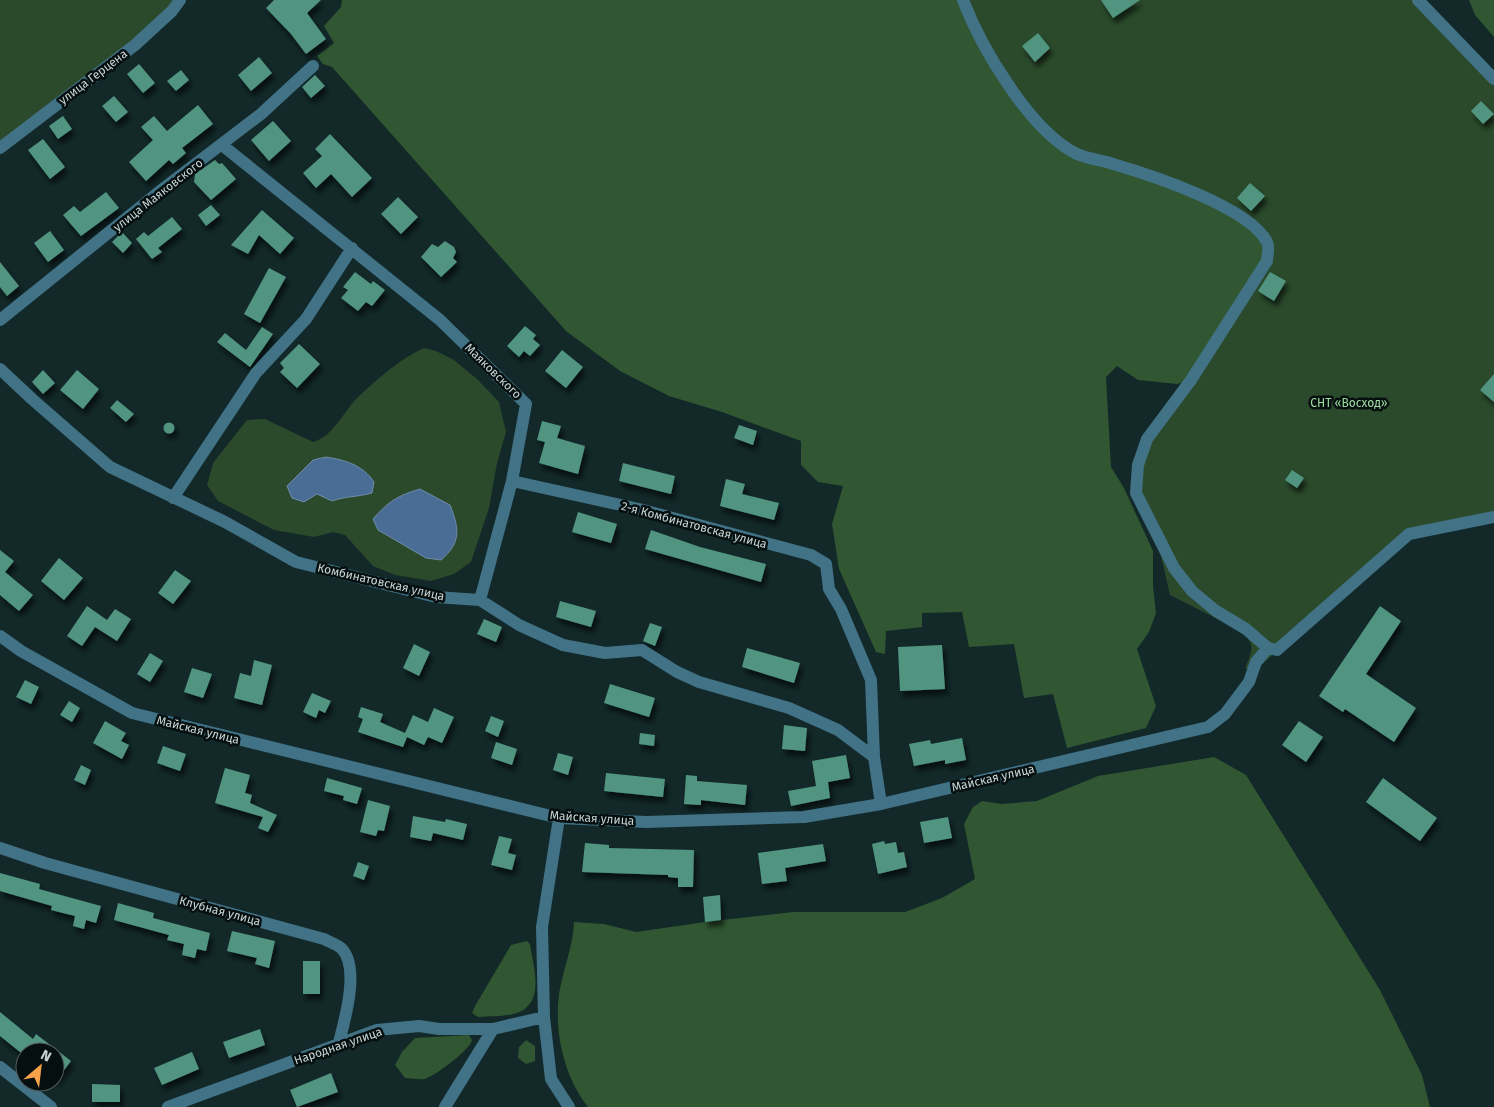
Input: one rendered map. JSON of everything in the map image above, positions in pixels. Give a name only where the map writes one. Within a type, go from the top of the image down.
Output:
[{"type":"street","name":"улица Герцена","points":[[0,148],[135,45],[172,11],[180,0]]},
{"type":"street","points":[[963,0],[1009,85],[1043,129],[1077,154],[1149,176],[1202,196],[1258,229],[1268,244],[1267,261],[1242,303],[1191,380],[1147,439],[1138,465],[1136,493],[1174,568],[1192,591],[1216,611],[1246,629],[1268,648],[1277,650],[1409,534],[1494,517]]},
{"type":"street","points":[[1418,0],[1494,79]]},
{"type":"street","name":"улица Маяковского","points":[[0,320],[164,188],[261,114],[312,66]]},
{"type":"street","name":"Маяковского","points":[[222,145],[440,320],[526,404],[512,482],[480,600]]},
{"type":"street","points":[[174,498],[256,373],[306,319],[352,248]]},
{"type":"street","name":"Комбинатовская улица","points":[[0,369],[110,467],[225,522],[296,562],[436,598],[480,600]]},
{"type":"street","name":"2-я Комбинатовская улица","points":[[512,482],[639,509],[811,555],[826,564],[829,589],[841,609],[871,680],[874,757]]},
{"type":"street","points":[[480,600],[519,625],[563,645],[605,653],[642,650],[677,672],[699,682],[789,708],[838,730],[874,757],[881,804]]},
{"type":"street","name":"Майская улица","points":[[0,636],[21,651],[132,714],[559,818],[646,822],[804,817],[881,804],[1208,727],[1225,714],[1249,682],[1256,662],[1268,648]]},
{"type":"street","points":[[559,818],[542,927],[544,1017],[551,1079],[569,1107]]},
{"type":"street","name":"Клубная улица","points":[[0,848],[45,863],[324,939],[342,948],[348,961],[350,979],[346,1015],[338,1046]]},
{"type":"street","name":"Народная улица","points":[[168,1107],[338,1046],[376,1030],[419,1026],[439,1029],[493,1029],[544,1017]]},
{"type":"street","points":[[445,1107],[493,1029]]},
{"type":"street","points":[[0,1067],[51,1107]]},
{"type":"green space","points":[[0,0],[175,0],[134,42],[0,145]]},
{"type":"green space","points":[[342,0],[963,0],[1009,85],[1077,154],[1149,176],[1258,229],[1267,261],[1191,380],[1177,384],[1138,380],[1117,366],[1106,377],[1111,467],[1124,488],[1153,551],[1153,586],[1156,613],[1149,632],[1137,649],[1156,706],[1146,728],[1067,748],[1053,694],[1024,698],[1014,644],[969,647],[962,612],[922,613],[922,627],[886,631],[885,654],[876,652],[839,569],[832,524],[843,486],[818,482],[801,465],[801,441],[722,412],[669,396],[620,371],[566,331],[332,67],[323,64],[317,56],[334,43],[324,26],[341,7]]},
{"type":"green space","name":"СНТ «Восход»","points":[[963,0],[1418,0],[1494,79],[1494,517],[1409,534],[1258,668],[1245,669],[1250,657],[1251,644],[1245,635],[1239,630],[1170,595],[1155,530],[1136,493],[1147,439],[1191,380],[1077,154],[1009,85]]},
{"type":"green space","points":[[1469,0],[1494,0],[1494,37],[1475,15]]},
{"type":"green space","points":[[424,348],[436,351],[454,360],[477,379],[499,402],[506,432],[497,463],[489,508],[471,562],[454,574],[431,581],[395,575],[373,566],[345,535],[333,532],[314,537],[274,530],[218,501],[207,485],[213,463],[247,420],[265,419],[313,442],[332,430],[356,399],[371,385],[396,364]],"holes":[[[313,460],[331,460],[354,465],[362,469],[374,482],[362,496],[347,496],[332,501],[317,494],[304,502],[292,498],[288,486]],[[450,505],[426,558],[378,530]]]},
{"type":"green space","points":[[1214,757],[1246,775],[1380,990],[1422,1075],[1430,1107],[588,1107],[573,1082],[563,1054],[558,1023],[558,1009],[559,994],[572,940],[574,922],[604,924],[636,932],[793,912],[905,912],[942,898],[975,879],[964,824],[973,807],[982,801],[1002,804],[1037,801],[1098,776]]},
{"type":"green space","points":[[527,941],[530,944],[536,983],[532,1001],[526,1008],[517,1013],[503,1016],[478,1017],[472,1013],[511,945]]},
{"type":"green space","points":[[469,1035],[472,1040],[465,1050],[430,1077],[425,1079],[405,1078],[395,1065],[402,1052],[415,1038]]},
{"type":"green space","points":[[526,1040],[535,1046],[535,1061],[526,1064],[518,1058],[519,1047]]},
{"type":"water","points":[[326,457],[353,464],[365,471],[374,482],[372,493],[332,501],[317,494],[304,502],[292,498],[287,486],[313,460]]},
{"type":"water","points":[[420,489],[450,505],[455,521],[457,534],[453,547],[441,560],[426,558],[378,530],[373,519],[394,500]]},
{"type":"building","points":[[274,0],[321,0],[307,13],[326,39],[306,54],[291,34],[266,8]]},
{"type":"building","points":[[1101,0],[1140,0],[1113,18]]},
{"type":"building","points":[[1038,33],[1050,48],[1035,62],[1022,46]]},
{"type":"building","points":[[259,57],[272,73],[251,91],[238,75]]},
{"type":"building","points":[[139,64],[155,83],[143,93],[127,74]]},
{"type":"building","points":[[181,70],[189,80],[176,91],[167,81]]},
{"type":"building","points":[[315,75],[325,86],[311,98],[302,87]]},
{"type":"building","points":[[114,96],[128,112],[116,122],[102,106]]},
{"type":"building","points":[[1481,101],[1494,114],[1483,124],[1471,111]]},
{"type":"building","points":[[198,105],[213,124],[182,148],[186,153],[173,164],[169,160],[146,181],[129,162],[153,140],[141,127],[154,116],[167,131]]},
{"type":"building","points":[[63,116],[72,129],[58,139],[49,126]]},
{"type":"building","points":[[273,121],[291,141],[269,161],[251,140]]},
{"type":"building","points":[[330,134],[372,178],[352,197],[331,174],[316,188],[303,173],[322,156],[315,149]]},
{"type":"building","points":[[43,139],[65,167],[50,179],[28,150]]},
{"type":"building","points":[[215,160],[219,164],[222,163],[236,179],[211,200],[194,182],[195,174]]},
{"type":"building","points":[[1250,183],[1265,196],[1251,211],[1237,198]]},
{"type":"building","points":[[106,192],[119,208],[81,236],[63,215],[74,206],[80,212]]},
{"type":"building","points":[[398,197],[418,217],[401,234],[381,214]]},
{"type":"building","points":[[211,205],[220,215],[206,226],[198,215]]},
{"type":"building","points":[[262,210],[294,238],[280,254],[259,235],[248,254],[231,245]]},
{"type":"building","points":[[172,217],[182,229],[158,248],[162,252],[152,259],[136,239],[144,232],[148,236]]},
{"type":"building","points":[[50,231],[64,250],[48,262],[34,243]]},
{"type":"building","points":[[122,232],[132,243],[123,253],[112,242]]},
{"type":"building","points":[[445,241],[454,247],[456,252],[453,258],[457,262],[441,277],[421,257],[432,244],[438,247]]},
{"type":"building","points":[[0,262],[19,286],[7,296],[0,287]]},
{"type":"building","points":[[269,268],[286,277],[260,323],[244,314]]},
{"type":"building","points":[[355,272],[371,284],[373,281],[385,290],[372,306],[366,302],[358,311],[341,298],[348,290],[343,287]]},
{"type":"building","points":[[1270,272],[1286,281],[1274,301],[1258,291]]},
{"type":"building","points":[[525,326],[536,335],[533,339],[540,345],[530,356],[524,351],[519,357],[507,346]]},
{"type":"building","points":[[262,327],[273,334],[250,367],[217,342],[225,333],[246,350]]},
{"type":"building","points":[[299,344],[320,364],[297,388],[280,372],[284,368],[280,363]]},
{"type":"building","points":[[562,350],[583,367],[566,388],[545,371]]},
{"type":"building","points":[[43,370],[55,383],[43,394],[32,382]]},
{"type":"building","points":[[77,370],[99,389],[83,409],[60,390]]},
{"type":"building","points":[[1494,374],[1494,402],[1480,390]]},
{"type":"building","points":[[117,400],[134,414],[126,422],[110,408]]},
{"type":"building","points":[[542,421],[561,426],[557,438],[585,446],[578,474],[539,463],[545,442],[537,440]]},
{"type":"building","points":[[167,423],[171,423],[174,428],[173,432],[167,433],[164,430],[164,426]]},
{"type":"building","points":[[739,425],[757,431],[753,445],[734,438]]},
{"type":"building","points":[[623,463],[675,476],[671,494],[619,481]]},
{"type":"building","points":[[1292,470],[1304,478],[1297,488],[1285,480]]},
{"type":"building","points":[[726,479],[745,484],[742,494],[779,503],[774,520],[720,506]]},
{"type":"building","points":[[578,512],[617,524],[611,543],[572,532]]},
{"type":"building","points":[[651,530],[700,547],[766,564],[761,582],[645,549]]},
{"type":"building","points":[[0,550],[14,561],[5,572],[33,595],[19,611],[0,595]]},
{"type":"building","points":[[59,558],[83,578],[64,600],[41,581]]},
{"type":"building","points":[[175,570],[191,581],[173,604],[158,593]]},
{"type":"building","points":[[560,601],[596,611],[591,627],[556,617]]},
{"type":"building","points":[[87,606],[107,620],[115,609],[131,619],[117,641],[95,627],[82,646],[67,636]]},
{"type":"building","points":[[1380,606],[1401,621],[1366,674],[1416,708],[1394,742],[1345,709],[1343,712],[1319,696]]},
{"type":"building","points":[[484,619],[502,627],[496,642],[477,634]]},
{"type":"building","points":[[650,623],[662,627],[655,646],[643,641]]},
{"type":"building","points":[[414,644],[430,652],[419,676],[403,668]]},
{"type":"building","points":[[942,645],[945,689],[900,691],[898,647]]},
{"type":"building","points":[[747,648],[800,663],[794,683],[742,667]]},
{"type":"building","points":[[150,653],[163,661],[150,682],[137,674]]},
{"type":"building","points":[[254,660],[272,665],[262,705],[234,698],[240,673],[251,676]]},
{"type":"building","points":[[192,668],[212,674],[203,698],[184,692]]},
{"type":"building","points":[[25,680],[39,687],[31,704],[16,697]]},
{"type":"building","points":[[610,684],[655,698],[649,717],[604,703]]},
{"type":"building","points":[[312,693],[331,701],[325,713],[319,710],[316,718],[303,712]]},
{"type":"building","points":[[69,701],[80,708],[72,722],[60,715]]},
{"type":"building","points":[[361,707],[383,714],[380,722],[405,733],[413,715],[428,722],[434,708],[454,717],[442,743],[428,737],[424,745],[407,737],[403,747],[358,732],[363,719],[358,717]]},
{"type":"building","points":[[491,716],[504,721],[498,737],[485,731]]},
{"type":"building","points":[[105,721],[126,733],[121,741],[129,745],[122,759],[93,743]]},
{"type":"building","points":[[1299,721],[1323,737],[1306,762],[1282,745]]},
{"type":"building","points":[[784,725],[807,728],[805,751],[782,749]]},
{"type":"building","points":[[640,733],[655,735],[654,746],[639,744]]},
{"type":"building","points":[[962,738],[966,760],[945,764],[945,760],[914,766],[909,744],[930,740],[931,744]]},
{"type":"building","points":[[496,742],[517,749],[512,765],[491,758]]},
{"type":"building","points":[[163,746],[186,754],[180,771],[157,763]]},
{"type":"building","points":[[558,753],[573,757],[568,775],[553,770]]},
{"type":"building","points":[[846,755],[850,778],[828,782],[830,798],[791,806],[788,791],[816,786],[812,761]]},
{"type":"building","points":[[81,765],[91,770],[85,785],[74,780]]},
{"type":"building","points":[[225,768],[250,775],[245,793],[252,795],[250,803],[277,815],[268,832],[258,828],[263,817],[215,803]]},
{"type":"building","points":[[606,773],[665,779],[663,797],[604,791]]},
{"type":"building","points":[[686,775],[697,776],[697,781],[747,785],[745,805],[701,800],[701,805],[684,804]]},
{"type":"building","points":[[327,778],[362,788],[357,804],[343,800],[344,796],[324,791]]},
{"type":"building","points":[[1383,778],[1437,818],[1420,841],[1366,802]]},
{"type":"building","points":[[368,800],[390,806],[384,831],[378,830],[376,836],[360,832]]},
{"type":"building","points":[[413,816],[445,822],[446,819],[467,824],[463,840],[433,833],[431,841],[410,837]]},
{"type":"building","points":[[948,817],[952,838],[924,843],[920,822]]},
{"type":"building","points":[[499,836],[512,839],[508,853],[516,855],[512,870],[491,865]]},
{"type":"building","points":[[884,841],[885,844],[896,842],[898,853],[904,852],[907,867],[878,874],[872,844]]},
{"type":"building","points":[[585,843],[609,845],[609,848],[694,850],[693,887],[678,887],[678,878],[668,877],[668,875],[582,872]]},
{"type":"building","points":[[823,844],[826,861],[785,868],[787,881],[762,884],[758,853]]},
{"type":"building","points":[[358,862],[369,866],[364,880],[353,876]]},
{"type":"building","points":[[0,873],[40,884],[39,889],[101,906],[96,923],[86,920],[84,929],[73,926],[75,916],[51,910],[52,906],[0,891]]},
{"type":"building","points":[[720,895],[721,920],[705,922],[703,897]]},
{"type":"building","points":[[118,903],[154,913],[153,918],[210,933],[206,951],[197,949],[195,958],[182,955],[184,944],[167,940],[169,935],[114,920]]},
{"type":"building","points":[[232,931],[275,941],[269,968],[255,964],[257,958],[227,951]]},
{"type":"building","points":[[303,961],[320,961],[320,994],[303,994]]},
{"type":"building","points":[[0,1012],[33,1039],[36,1034],[46,1042],[15,1042],[15,1048],[0,1036]]},
{"type":"building","points":[[260,1029],[265,1045],[229,1058],[223,1042]]},
{"type":"building","points":[[192,1052],[199,1069],[162,1085],[154,1068]]},
{"type":"building","points":[[65,1056],[71,1061],[65,1069]]},
{"type":"building","points":[[331,1073],[338,1092],[297,1107],[290,1090]]},
{"type":"building","points":[[92,1084],[120,1085],[120,1102],[92,1102]]}]
